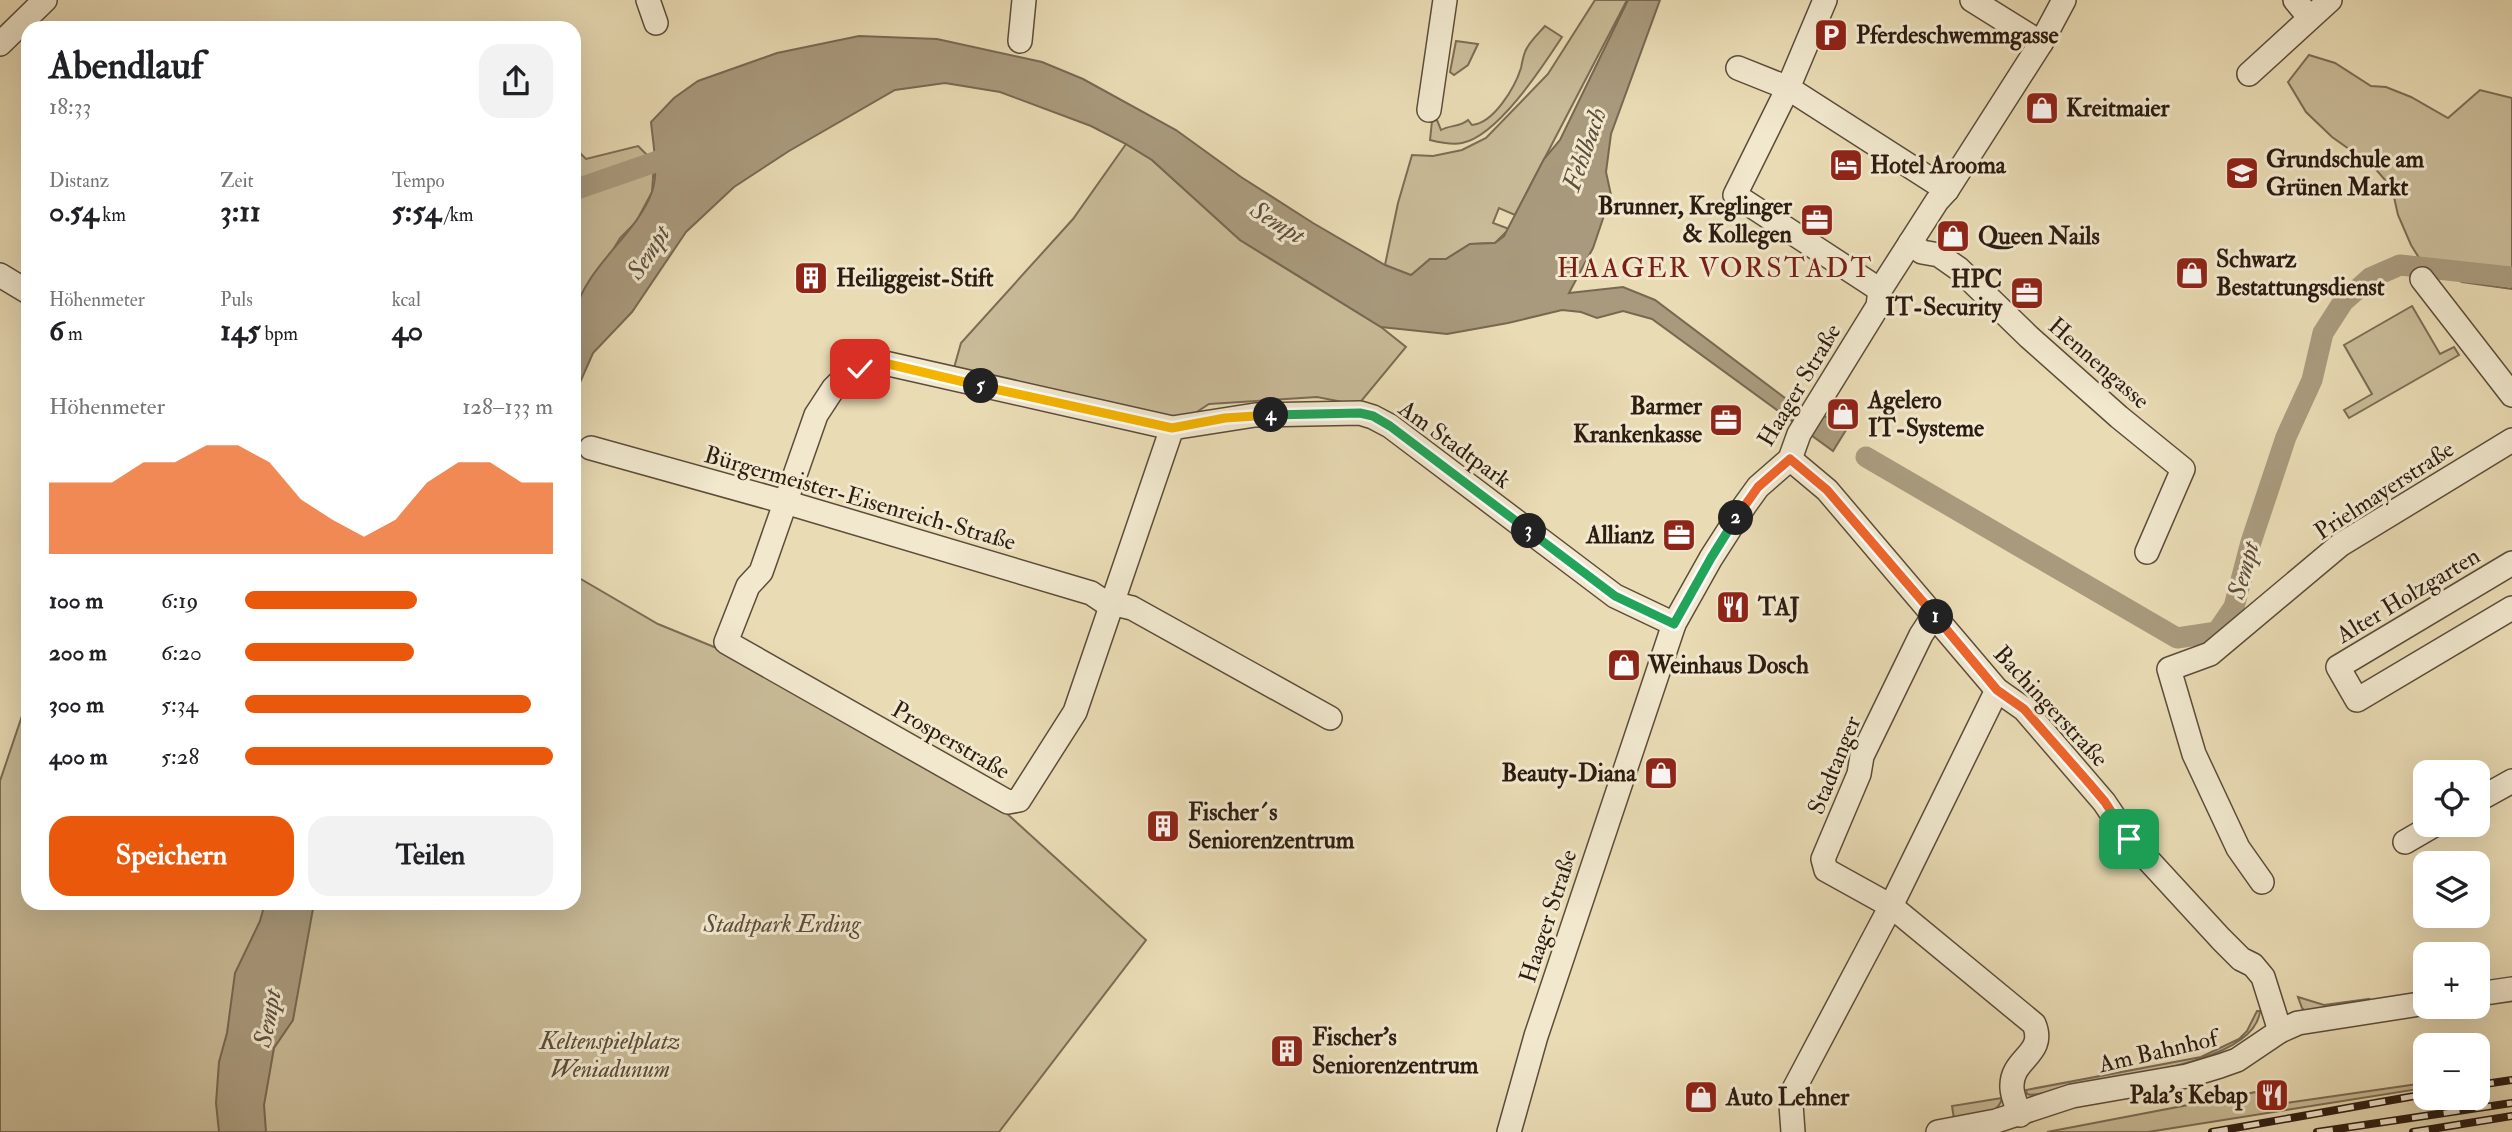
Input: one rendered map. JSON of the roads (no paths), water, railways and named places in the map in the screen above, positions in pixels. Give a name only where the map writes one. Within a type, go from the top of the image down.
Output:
[{"type":"street","points":[[24,21],[45,0]]},
{"type":"street","points":[[648,0],[656,23]]},
{"type":"street","points":[[1020,41],[1024,0]]},
{"type":"street","points":[[1429,110],[1445,0]]},
{"type":"street","points":[[1825,0],[1788,88],[1735,195],[1880,290]]},
{"type":"street","points":[[1972,0],[2042,43]]},
{"type":"street","name":"Haager Straße","points":[[1509,1132],[1536,1036],[1674,624],[1711,558],[1751,496],[1790,459],[1799,434],[1878,306],[1880,290],[2042,43],[2064,0]]},
{"type":"street","points":[[2249,74],[2302,8],[2330,0]]},
{"type":"street","points":[[0,44],[21,23]]},
{"type":"street","points":[[1738,68],[1788,88],[1947,190]]},
{"type":"street","name":"Hennengasse","points":[[1910,243],[1922,252],[1939,255],[1959,269],[2119,417],[2183,469],[2147,552]]},
{"type":"street","points":[[0,275],[21,288]]},
{"type":"street","points":[[2422,279],[2512,394]]},
{"type":"street","points":[[785,502],[816,415],[833,389],[848,374],[880,362],[1172,428]]},
{"type":"street","name":"Am Stadtpark","points":[[1172,428],[1255,415],[1360,413],[1373,416],[1390,426],[1615,596],[1674,624]]},
{"type":"street","name":"Prosperstraße","points":[[785,502],[761,572],[748,586],[726,642],[1008,802],[1019,800],[1075,712],[1172,428]]},
{"type":"street","name":"Prielmayerstraße","points":[[2262,882],[2238,848],[2194,754],[2169,669],[2210,654],[2340,545],[2512,440]]},
{"type":"street","name":"Bürgermeister-Eisenreich-Straße","points":[[591,448],[785,502],[1091,593],[1103,601],[1132,608],[1330,718]]},
{"type":"street","name":"Bachingerstraße","points":[[1790,459],[1827,490],[1997,690],[2024,709],[2105,802],[2129,839],[2221,939],[2241,959],[2253,965],[2263,977],[2280,1031]]},
{"type":"street","name":"Alter Holzgarten","points":[[2512,563],[2337,667],[2357,700],[2512,608]]},
{"type":"street","name":"Stadtanger","points":[[1934,615],[1921,635],[1862,756],[1859,774],[1823,859],[1826,870],[1891,906],[2034,1024],[2038,1034],[2036,1045],[2018,1066],[2012,1082],[2020,1115]]},
{"type":"street","points":[[1793,1132],[1791,1104],[1794,1089],[1891,906],[1997,690]]},
{"type":"street","points":[[2490,793],[2512,781]]},
{"type":"street","points":[[2406,842],[2414,837]]},
{"type":"street","points":[[2490,992],[2512,989]]},
{"type":"street","name":"Am Bahnhof","points":[[1938,1132],[2020,1115],[2072,1096],[2187,1076],[2237,1060],[2280,1031],[2298,1023],[2413,1005]]},
{"type":"water","name":"Fehlbach","points":[[1628,0],[1660,0],[1611,134],[1606,172],[1611,195],[1593,248],[1569,293],[1623,287],[1655,300],[1793,404],[1826,417],[1846,430],[1833,451],[1652,319],[1623,311],[1597,318],[1581,312],[1562,310],[1447,334],[1381,327],[1240,240],[1152,160],[1126,144],[1091,126],[1000,92],[945,83],[895,90],[789,151],[734,187],[686,232],[632,312],[593,353],[581,380],[581,295],[600,266],[635,223],[652,192],[655,166],[651,122],[674,98],[698,81],[777,53],[859,36],[937,39],[1042,62],[1083,79],[1176,130],[1241,177],[1313,223],[1385,265],[1411,275],[1430,259],[1446,259],[1470,244],[1495,243],[1504,236],[1544,159],[1560,140]]},
{"type":"water","points":[[263,910],[313,910],[293,1020],[274,1048],[264,1105],[266,1132],[219,1132],[216,1103],[219,1062],[227,1033],[235,973]]},
{"type":"waterway","name":"Sempt","points":[[581,188],[681,153]]},
{"type":"waterway","name":"Sempt","points":[[1866,457],[2177,638],[2217,632],[2234,607],[2251,542],[2286,437],[2312,380],[2323,333],[2343,302],[2370,278],[2400,265],[2512,277]]},
{"type":"railway","points":[[2490,1083],[2512,1080]]},
{"type":"railway","points":[[2212,1132],[2413,1096]]},
{"type":"railway","points":[[2317,1132],[2512,1103]]},
{"type":"railway","points":[[2413,1132],[2512,1116]]},
{"type":"place","name":"Pferdeschwemmgasse","points":[[1831,35]]},
{"type":"place","name":"Kreitmaier","points":[[2042,108]]},
{"type":"place","name":"Hotel Arooma","points":[[1846,165]]},
{"type":"place","name":"Grundschule am Grünen Markt","points":[[2242,173]]},
{"type":"place","name":"Brunner, Kreglinger & Kollegen","points":[[1817,220]]},
{"type":"place","name":"Queen Nails","points":[[1953,236]]},
{"type":"place","name":"Schwarz Bestattungsdienst","points":[[2192,273]]},
{"type":"place","name":"Heiliggeist-Stift","points":[[811,278]]},
{"type":"place","name":"HPC IT-Security","points":[[2027,293]]},
{"type":"place","name":"Agelero IT-Systeme","points":[[1843,414]]},
{"type":"place","name":"Barmer Krankenkasse","points":[[1726,420]]},
{"type":"place","name":"Allianz","points":[[1679,535]]},
{"type":"place","name":"TAJ","points":[[1733,607]]},
{"type":"place","name":"Weinhaus Dosch","points":[[1624,665]]},
{"type":"place","name":"Beauty-Diana","points":[[1661,773]]},
{"type":"place","name":"Fischer´s Seniorenzentrum","points":[[1163,826]]},
{"type":"place","name":"Fischer's Seniorenzentrum","points":[[1287,1051]]},
{"type":"place","name":"Pala's Kebap","points":[[2272,1095]]},
{"type":"place","name":"Auto Lehner","points":[[1701,1097]]},
{"type":"district","name":"HAAGER VORSTADT","points":[[1715,267]]},
{"type":"park label","name":"Stadtpark Erding","points":[[782,924]]},
{"type":"park label","name":"Keltenspielplatz Weniadunum","points":[[610,1055]]}]
